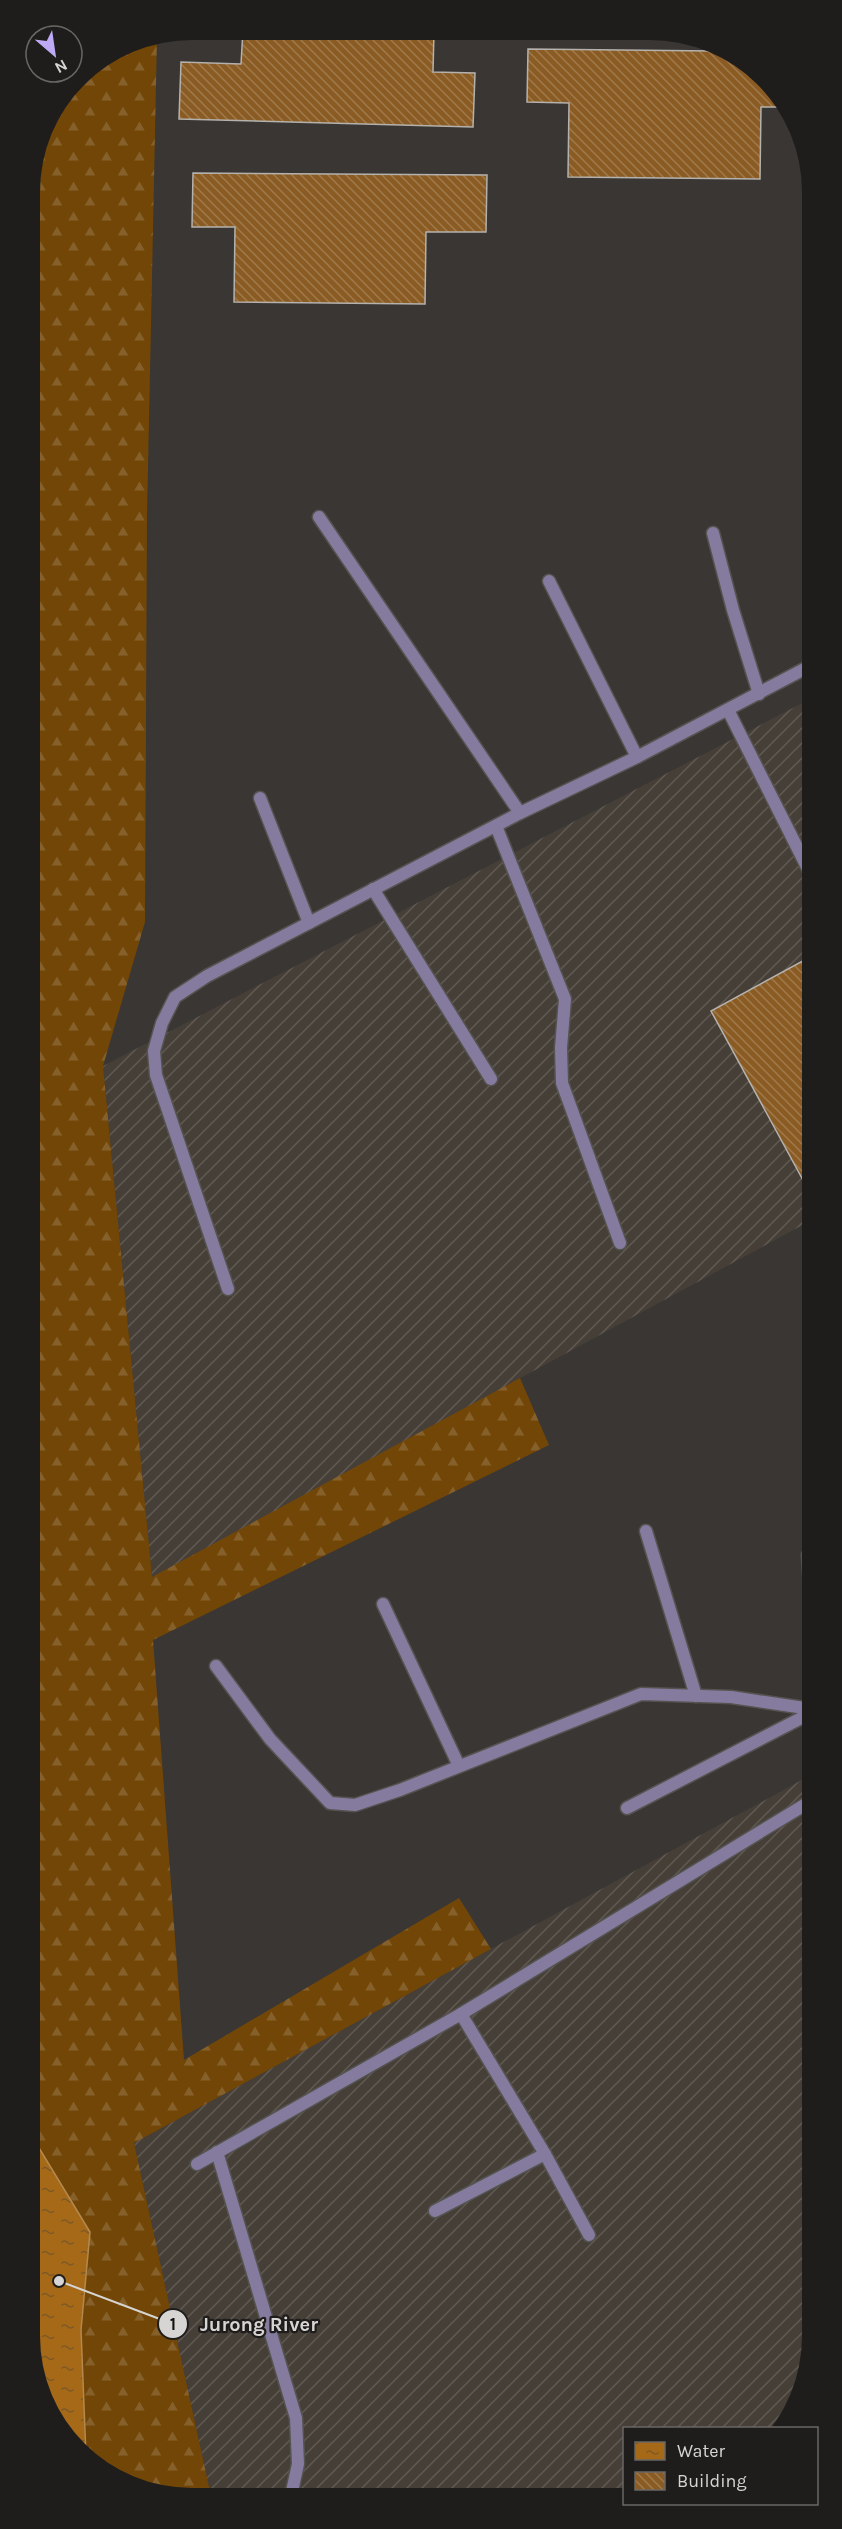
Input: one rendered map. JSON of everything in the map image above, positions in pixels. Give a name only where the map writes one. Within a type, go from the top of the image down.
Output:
[{"type":"lane","points":[[319,517],[520,813]]},
{"type":"lane","points":[[713,533],[733,610],[759,694]]},
{"type":"lane","points":[[549,581],[637,757]]},
{"type":"lane","points":[[228,1289],[156,1075],[154,1051],[162,1023],[175,997],[207,976],[373,889],[520,813],[637,757],[802,671]]},
{"type":"lane","points":[[728,710],[802,856]]},
{"type":"lane","points":[[260,798],[309,923]]},
{"type":"lane","points":[[496,826],[565,999],[561,1048],[562,1083],[620,1243]]},
{"type":"lane","points":[[373,889],[491,1079]]},
{"type":"lane","points":[[646,1531],[696,1696]]},
{"type":"lane","points":[[382,1604],[459,1766]]},
{"type":"lane","points":[[216,1666],[270,1739],[330,1803],[355,1805],[641,1694],[731,1697],[801,1709]]},
{"type":"lane","points":[[627,1808],[801,1716]]},
{"type":"lane","points":[[197,2164],[461,2014],[801,1807]]},
{"type":"lane","points":[[461,2014],[545,2154],[589,2235]]},
{"type":"lane","points":[[217,2152],[296,2418],[298,2464],[293,2488]]},
{"type":"lane","points":[[435,2211],[545,2154]]},
{"type":"shaded area","points":[[802,703],[802,1226],[152,1578],[103,1066]]},
{"type":"shaded area","points":[[801,1780],[801,2346],[790,2395],[771,2427],[623,2427],[623,2488],[209,2488],[134,2143]]},
{"type":"green space","points":[[157,45],[147,515],[145,922],[103,1066],[152,1577],[520,1378],[549,1445],[153,1640],[184,2060],[459,1898],[491,1949],[134,2143],[209,2488],[163,2486],[144,2480],[108,2463],[86,2445],[81,2330],[90,2232],[41,2151],[41,183],[43,163],[52,134],[78,92],[108,66],[134,52]]},
{"type":"water","points":[[41,2151],[90,2232],[81,2330],[86,2445],[61,2412],[52,2395],[43,2366]]},
{"type":"building","points":[[242,41],[434,41],[433,72],[475,73],[473,127],[179,119],[181,62],[241,64]]},
{"type":"building","points":[[528,49],[705,51],[742,72],[757,85],[775,107],[761,107],[760,179],[568,177],[569,103],[527,102]]},
{"type":"building","points":[[193,173],[487,175],[486,232],[426,232],[425,304],[234,302],[235,227],[192,227]]},
{"type":"building","points":[[802,962],[802,1177],[711,1011]]},
{"type":"place","name":"Jurong River","points":[[59,2281]]}]
